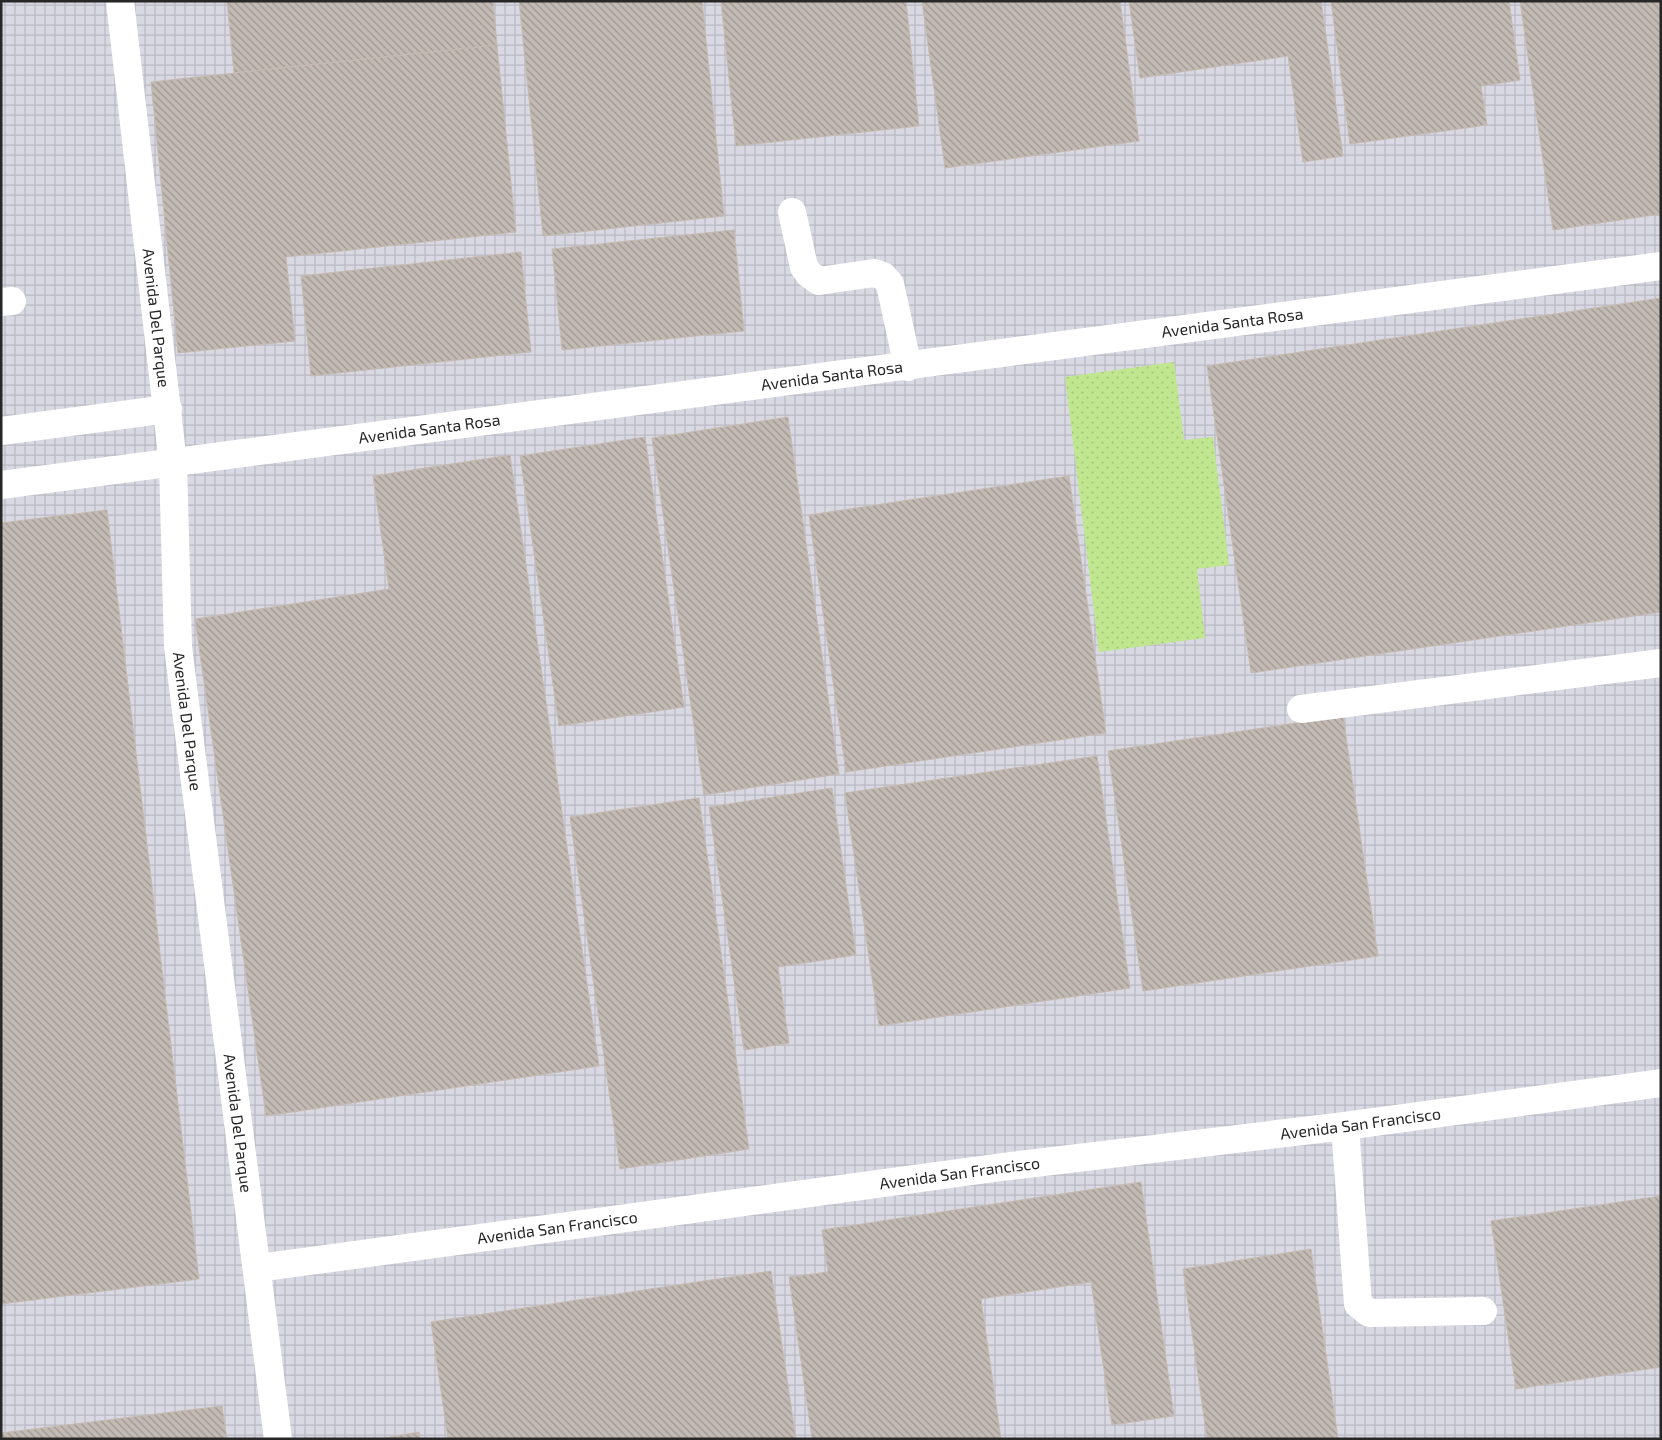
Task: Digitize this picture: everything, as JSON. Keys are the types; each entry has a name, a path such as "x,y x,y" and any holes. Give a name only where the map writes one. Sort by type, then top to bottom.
{"street":[{"name":"Avenida Del Parque","path":"120,1 173,463 178,647 213,933 258,1268 278,1439"},
{"path":"792,212 804,267 809,274 819,281 874,273 890,284 908,367"},
{"name":"Avenida Santa Rosa","path":"1,485 908,367 1661,266"},
{"path":"1,431 168,409"},
{"path":"1301,709 1661,663"},
{"name":"Avenida San Francisco","path":"258,1268 1002,1167 1344,1126 1661,1083"},
{"path":"1344,1126 1358,1304 1369,1313 1484,1311"}],"shaded area":[{"path":"1,1 1661,1 1661,1439 1,1439"}],"green space":[{"path":"1174,362 1184,440 1213,437 1229,565 1197,569 1205,638 1099,652 1065,377"}],"building":[{"path":"227,1 493,1 497,45 234,73"},
{"path":"519,1 702,1 724,216 543,236"},
{"path":"721,1 906,1 919,126 736,146"},
{"path":"922,1 1120,1 1139,141 945,168"},
{"path":"1129,1 1321,1 1343,156 1303,162 1288,56 1140,78"},
{"path":"1331,1 1509,1 1520,80 1481,86 1487,125 1350,144"},
{"path":"1520,1 1661,1 1661,214 1553,230"},
{"path":"497,45 516,232 286,257 295,341 178,353 151,82"},
{"path":"734,230 744,331 562,350 552,249"},
{"path":"521,252 531,352 311,376 301,276"},
{"path":"1661,298 1661,612 1251,673 1207,366"},
{"path":"788,417 839,774 704,795 652,438"},
{"path":"645,437 684,707 559,726 520,456"},
{"path":"510,455 599,1066 266,1116 195,619 389,589 373,476"},
{"path":"1069,476 1106,733 846,772 809,515"},
{"path":"107,510 199,1279 1,1304 1,523"},
{"path":"1343,716 1378,956 1143,991 1108,751"},
{"path":"1097,756 1130,988 879,1026 845,793"},
{"path":"832,788 856,955 778,967 789,1043 744,1050 709,807"},
{"path":"699,798 749,1149 620,1169 570,817"},
{"path":"1141,1182 1174,1416 1112,1425 1091,1282 981,1299 1001,1439 812,1439 789,1277 828,1272 822,1230"},
{"path":"1661,1196 1661,1367 1516,1389 1491,1221"},
{"path":"1311,1249 1338,1439 1207,1439 1183,1269"},
{"path":"771,1271 796,1439 448,1439 431,1322"},
{"path":"222,1406 227,1439 1,1439 1,1433"},
{"path":"419,1432 420,1439 379,1439"}]}
